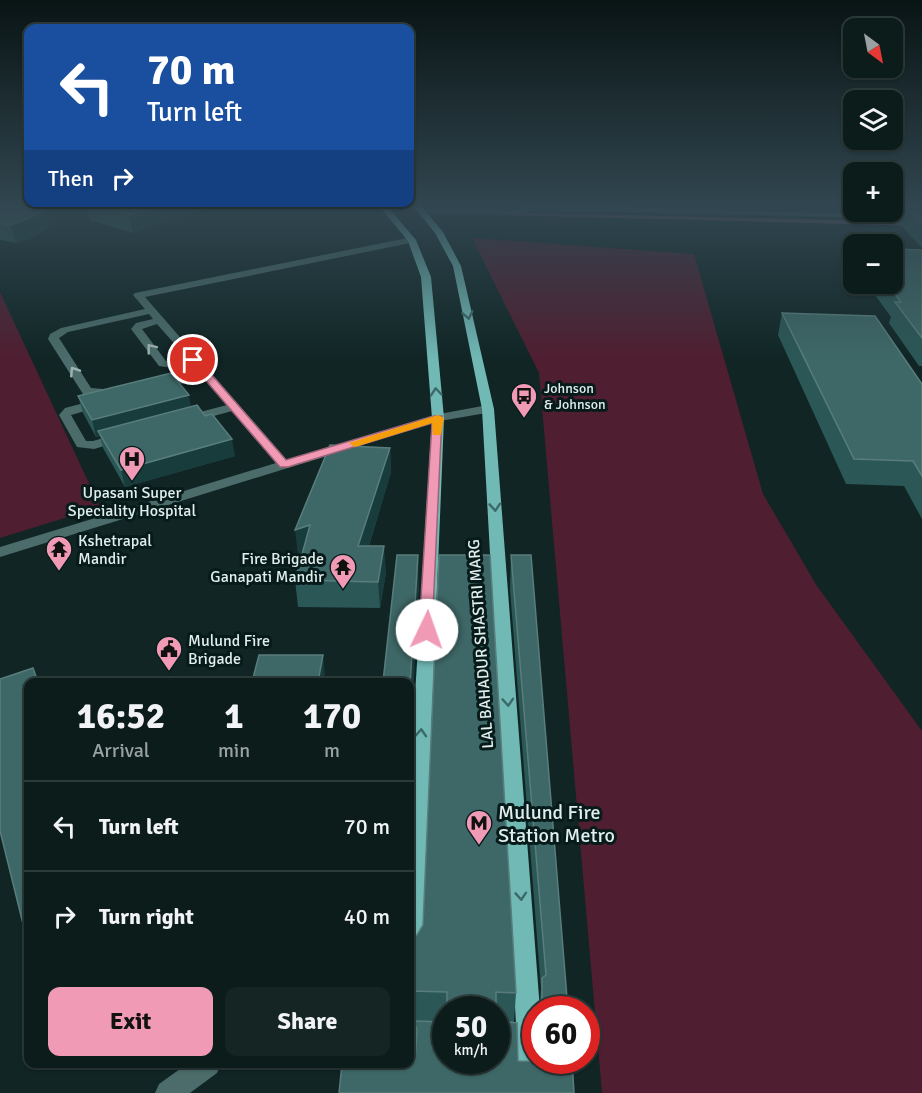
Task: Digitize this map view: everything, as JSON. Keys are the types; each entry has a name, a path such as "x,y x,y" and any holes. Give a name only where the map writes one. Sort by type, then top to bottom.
{"main road":[{"path":"414,883 438,418 426,277 419,258"},
{"name":"LAL BAHADUR SHASTRI MARG","path":"453,258 457,266 489,409 519,1042 530,1093"}],"street":[{"path":"284,464 229,408 151,317 138,295 322,258"},
{"path":"151,317 136,329 163,364 196,369"},
{"path":"137,433 85,445 65,415 72,410 127,392 104,394 87,392 53,339 58,332 65,330 151,317"},
{"path":"149,386 196,369"},
{"path":"170,424 229,408"},
{"path":"0,552 438,418 489,409"},
{"path":"414,1040 432,1041"},
{"path":"168,1093 202,1068"}],"shaded area":[{"path":"482,258 695,258 763,494 817,586 922,731 922,1093 602,1093 600,996 594,996 539,373"},
{"path":"0,292 100,507 0,538"}],"building":[{"path":"903,258 922,258 922,338 895,302 901,302 895,294 903,294"},
{"path":"782,313 875,316 922,384 922,476 913,461 854,459"},
{"path":"171,373 189,395 92,420 78,396"},
{"path":"197,405 205,416 212,414 232,439 121,470 98,431"},
{"path":"330,445 390,448 358,546 384,546 378,582 295,580 310,525 295,530"},
{"path":"397,555 418,555 410,678 383,678"},
{"path":"439,555 490,555 516,993 496,992 496,996 447,996 447,992 414,991 414,936 423,925"},
{"path":"511,555 531,555 567,996 542,996 542,978 546,975"},
{"path":"259,655 323,655 319,678 253,678"},
{"path":"33,668 37,678 24,678 24,928 0,831 0,679"},
{"path":"414,1021 432,1022 432,1074 510,1074 510,1022 517,1023 518,1061 522,1061 522,1074 573,1074 574,1093 339,1093 342,1068 414,1068 417,1030"}],"slow traffic":[{"path":"355,443 438,418 437,433"}],"place":[{"name":"Johnson & Johnson","path":"524,419"},
{"name":"Upasani Super Speciality Hospital","path":"132,482"},
{"name":"Kshetrapal Mandir","path":"59,572"},
{"name":"Fire Brigade Ganapati Mandir","path":"343,590"},
{"name":"Mulund Fire Brigade","path":"169,672"},
{"name":"Mulund Fire Station Metro","path":"479,846"}],"route":[{"path":"193,360 284,464 438,418 427,630"}]}
